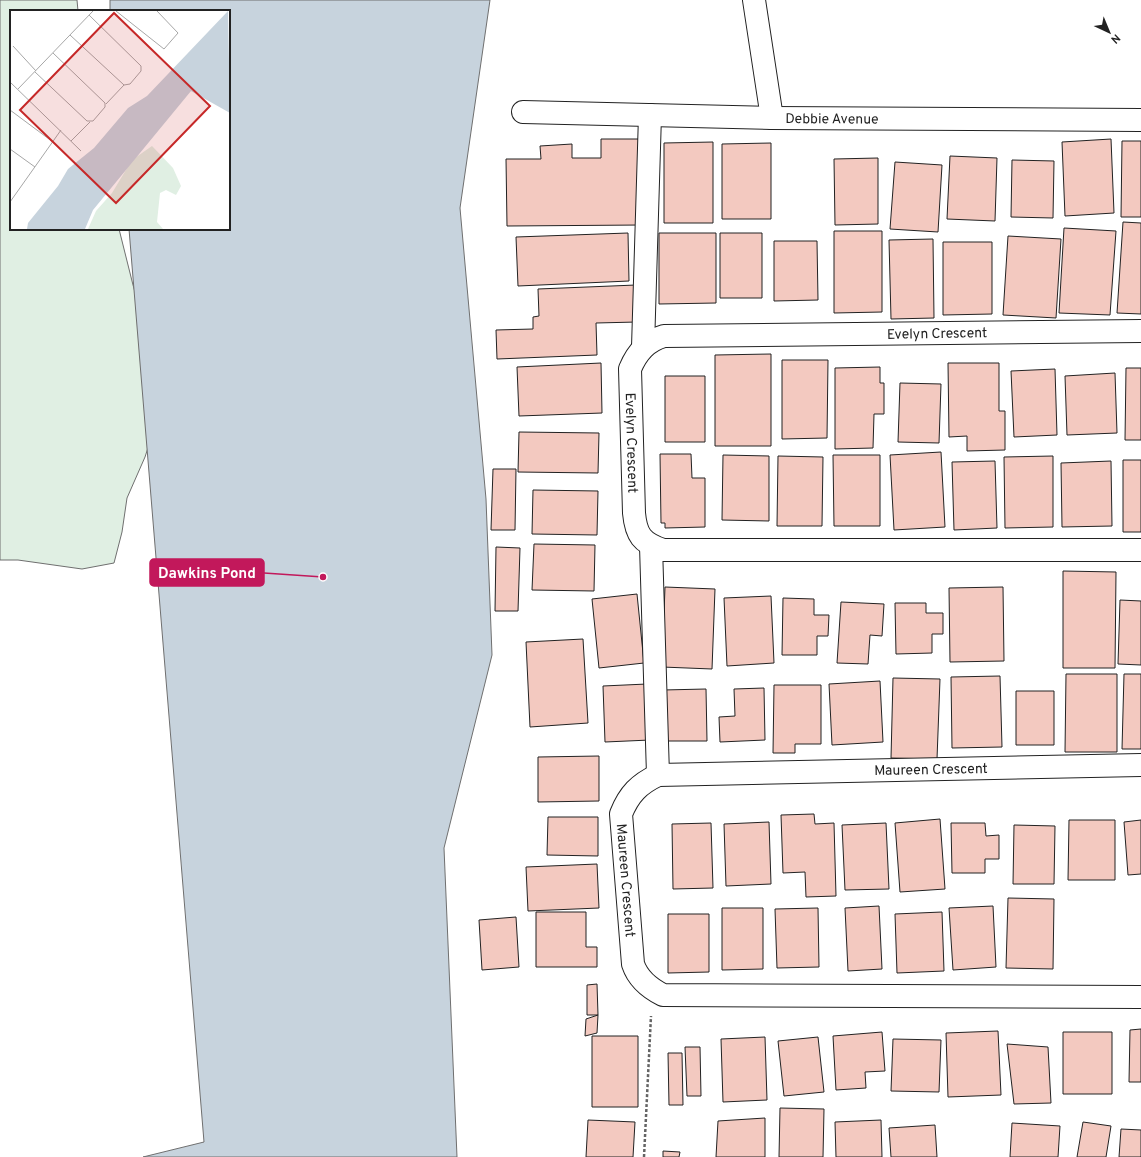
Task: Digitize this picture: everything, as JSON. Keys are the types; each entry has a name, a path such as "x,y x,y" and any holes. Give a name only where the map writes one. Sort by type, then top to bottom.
{"street":[{"path":"754,0 772,118"},
{"name":"Debbie Avenue","path":"523,112 772,118 1141,120"},
{"path":"643,347 650,115"},
{"name":"Evelyn Crescent","path":"651,546 642,538 635,526 630,369 635,358 643,347 654,339 664,336 1141,331"},
{"path":"658,775 651,546 663,550 1141,550"},
{"name":"Maureen Crescent","path":"653,990 636,973 633,964 622,814 626,801 646,780 658,775 1141,765"},
{"path":"653,990 663,995 1141,997"}],"path":[{"path":"644,1157 653,990"}],"green space":[{"path":"0,0 77,0 78,10 10,10 10,230 119,230 133,285 154,357 155,426 145,457 127,498 122,532 114,563 82,569 18,560 0,560"}],"shaded area":[{"path":"110,0 490,0 460,208 486,499 492,655 444,848 457,1157 143,1157 204,1142 129,230 230,230 230,10 110,10"}],"building":[{"path":"601,139 642,139 642,225 507,226 506,159 541,159 540,146 572,144 572,158 601,158"},
{"path":"1111,139 1114,213 1065,216 1062,142"},
{"path":"1122,141 1141,141 1141,217 1121,217"},
{"path":"713,142 713,223 664,223 664,143"},
{"path":"771,143 771,219 722,219 722,144"},
{"path":"950,156 997,158 995,221 947,219"},
{"path":"878,158 878,224 835,225 834,159"},
{"path":"1012,160 1054,161 1053,218 1011,217"},
{"path":"895,162 942,165 938,232 890,229"},
{"path":"1123,222 1141,223 1141,314 1117,313"},
{"path":"1064,228 1116,231 1110,315 1059,313"},
{"path":"834,231 882,231 882,312 834,313"},
{"path":"628,233 629,281 518,286 516,237"},
{"path":"659,233 716,233 716,303 659,304"},
{"path":"720,233 762,233 762,298 720,298"},
{"path":"1008,236 1061,239 1056,318 1003,315"},
{"path":"933,239 934,318 891,319 889,240"},
{"path":"774,241 817,241 818,300 774,301"},
{"path":"943,242 992,242 992,314 943,315"},
{"path":"636,285 637,322 596,323 597,355 497,359 496,330 533,329 533,317 539,316 538,289"},
{"path":"771,354 771,446 715,446 715,355"},
{"path":"782,360 828,360 827,438 782,439"},
{"path":"601,363 602,413 519,416 517,367"},
{"path":"948,363 999,363 999,411 1005,411 1005,450 967,451 967,436 949,437"},
{"path":"880,367 880,383 884,383 884,414 874,414 873,448 835,449 835,368"},
{"path":"1126,368 1141,368 1141,440 1125,440"},
{"path":"1055,369 1057,435 1014,437 1011,371"},
{"path":"1115,373 1117,433 1067,435 1065,376"},
{"path":"665,376 705,376 705,442 665,442"},
{"path":"900,383 941,384 939,443 898,442"},
{"path":"519,432 599,433 598,473 518,472"},
{"path":"941,452 945,527 894,530 890,455"},
{"path":"660,454 691,454 692,478 705,478 705,527 665,528 665,523 661,523"},
{"path":"723,455 769,456 769,521 722,520"},
{"path":"833,455 880,455 880,526 834,526"},
{"path":"778,456 823,457 822,526 777,526"},
{"path":"1053,456 1053,527 1005,528 1004,457"},
{"path":"1123,460 1141,460 1141,532 1123,532"},
{"path":"995,461 997,528 954,530 952,462"},
{"path":"1111,461 1112,526 1062,527 1061,463"},
{"path":"493,469 516,469 515,530 491,530"},
{"path":"533,490 598,491 597,535 532,534"},
{"path":"534,544 595,545 594,591 532,590"},
{"path":"496,547 520,548 518,611 495,611"},
{"path":"1063,571 1116,572 1115,668 1063,668"},
{"path":"665,587 715,589 712,669 662,667"},
{"path":"1003,587 1004,661 950,662 949,588"},
{"path":"637,594 644,663 599,668 592,599"},
{"path":"771,596 774,663 727,666 724,598"},
{"path":"783,598 814,599 814,615 829,615 828,636 817,636 817,655 782,655"},
{"path":"1120,600 1141,601 1141,665 1118,664"},
{"path":"841,602 884,604 882,636 870,635 868,664 837,663"},
{"path":"895,603 926,603 926,613 943,613 943,634 932,634 932,653 896,654"},
{"path":"583,639 588,723 530,727 526,642"},
{"path":"1066,674 1117,674 1117,752 1065,752"},
{"path":"1124,674 1141,674 1141,749 1122,749"},
{"path":"1000,676 1002,747 952,748 951,677"},
{"path":"893,678 940,679 937,759 891,758"},
{"path":"880,681 883,742 832,745 829,684"},
{"path":"647,684 650,740 605,742 603,686"},
{"path":"774,685 821,685 821,744 795,744 795,753 773,753"},
{"path":"764,688 765,740 720,742 719,717 735,716 734,689"},
{"path":"706,689 707,741 663,741 663,690"},
{"path":"1016,691 1054,691 1054,745 1016,745"},
{"path":"599,756 599,801 538,802 538,757"},
{"path":"814,814 815,824 834,823 836,896 806,897 805,872 783,873 781,815"},
{"path":"548,817 598,817 598,856 547,855"},
{"path":"940,819 945,889 900,892 895,823"},
{"path":"1069,820 1115,820 1115,880 1068,880"},
{"path":"1141,820 1141,874 1128,875 1124,822"},
{"path":"769,822 771,884 726,886 724,824"},
{"path":"711,823 713,888 673,889 672,824"},
{"path":"886,823 889,889 845,890 842,825"},
{"path":"951,823 985,823 986,836 999,835 999,859 985,859 985,873 952,873"},
{"path":"1014,825 1055,826 1054,884 1013,884"},
{"path":"597,864 599,908 528,911 526,867"},
{"path":"1008,898 1054,899 1053,969 1006,968"},
{"path":"879,906 882,969 848,971 845,908"},
{"path":"993,906 996,967 953,970 949,908"},
{"path":"722,908 763,908 763,969 722,970"},
{"path":"818,908 819,967 777,968 775,909"},
{"path":"536,912 586,912 586,947 597,947 597,967 536,967"},
{"path":"942,912 944,971 897,973 895,914"},
{"path":"668,914 709,914 709,972 668,973"},
{"path":"516,917 519,967 482,970 479,920"},
{"path":"597,984 598,1015 587,1015 587,985"},
{"path":"598,1015 597,1033 585,1036 586,1019"},
{"path":"1141,1029 1141,1082 1129,1082 1130,1030"},
{"path":"998,1031 1001,1095 948,1097 946,1033"},
{"path":"882,1032 885,1071 865,1072 866,1088 836,1090 833,1036"},
{"path":"1063,1032 1112,1032 1112,1094 1063,1094"},
{"path":"592,1036 638,1036 638,1107 592,1107"},
{"path":"765,1037 767,1100 723,1102 721,1039"},
{"path":"818,1037 824,1092 784,1096 778,1041"},
{"path":"893,1039 941,1040 939,1092 891,1091"},
{"path":"1007,1044 1048,1047 1051,1103 1014,1104"},
{"path":"685,1047 700,1047 701,1096 687,1096"},
{"path":"668,1053 682,1053 683,1105 669,1105"},
{"path":"780,1108 824,1109 823,1157 779,1157"},
{"path":"765,1118 765,1157 716,1157 718,1121"},
{"path":"588,1120 635,1122 633,1157 586,1157"},
{"path":"881,1120 882,1157 836,1157 835,1122"},
{"path":"1083,1122 1111,1126 1106,1157 1077,1157"},
{"path":"1012,1123 1060,1126 1058,1157 1010,1157"},
{"path":"935,1125 937,1157 891,1157 889,1128"},
{"path":"1121,1129 1141,1130 1141,1157 1119,1157"},
{"path":"663,1151 680,1152 679,1157 663,1157"}],"place":[{"name":"Dawkins Pond","path":"323,577"}]}
